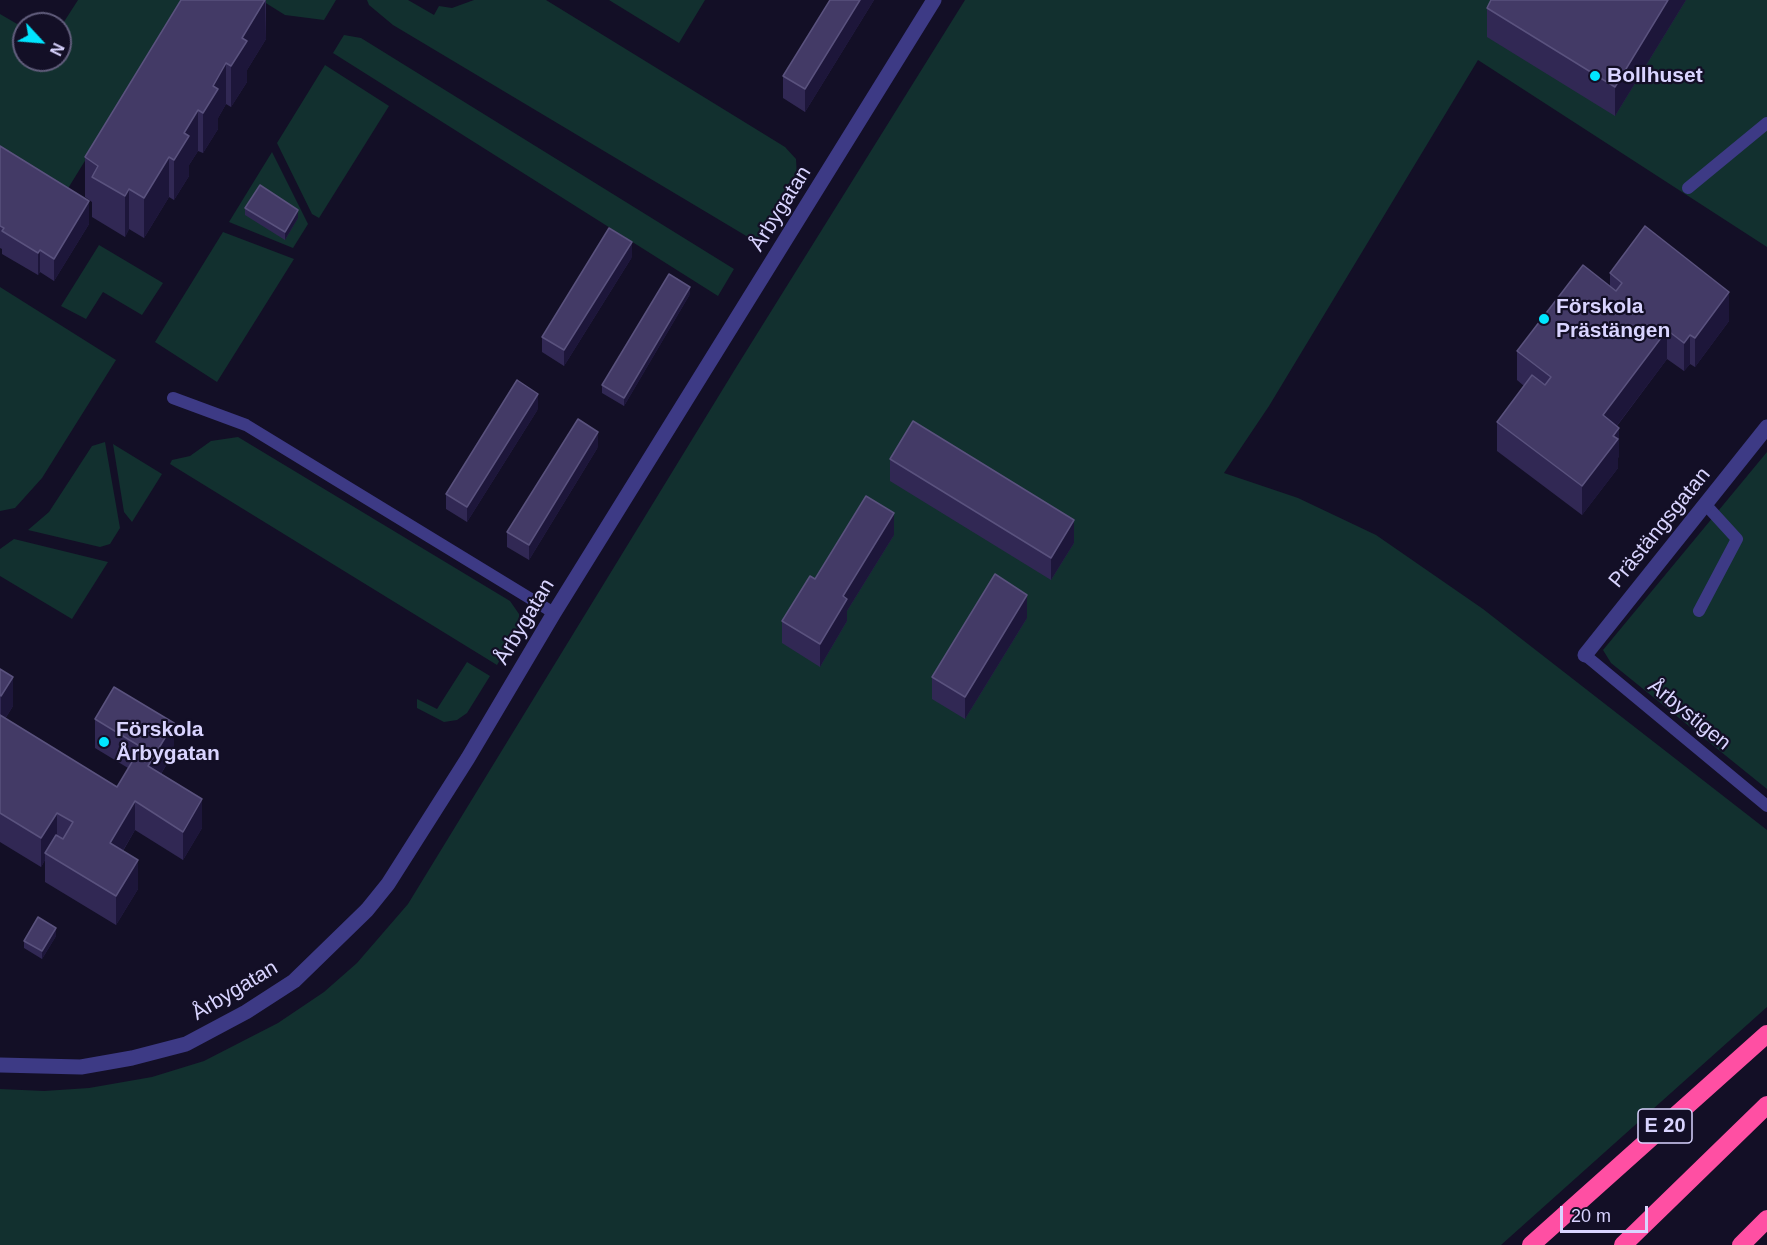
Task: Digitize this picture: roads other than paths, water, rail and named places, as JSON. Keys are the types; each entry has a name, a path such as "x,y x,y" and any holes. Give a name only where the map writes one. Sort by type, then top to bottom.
{"highway":[{"name":"E 20","path":"1530,1245 1767,1035"},
{"name":"E 20","path":"1623,1245 1767,1105"},
{"path":"1741,1245 1767,1219"}],"street":[{"name":"Årbygatan","path":"0,1065 81,1067 132,1058 186,1044 246,1012 294,981 336,943 388,884 468,758 554,614 934,0"},
{"name":"Prästängsgatan","path":"1586,655 1767,427"}],"lane":[{"path":"1688,189 1767,123"},
{"path":"173,398 246,425 554,614"},
{"path":"1699,611 1737,539 1705,504"},
{"name":"Årbystigen","path":"1586,655 1767,806"}],"place":[{"name":"Bollhuset","path":"1595,76"},
{"name":"Förskola Prästängen","path":"1544,319"},
{"name":"Förskola Årbygatan","path":"104,742"}]}
